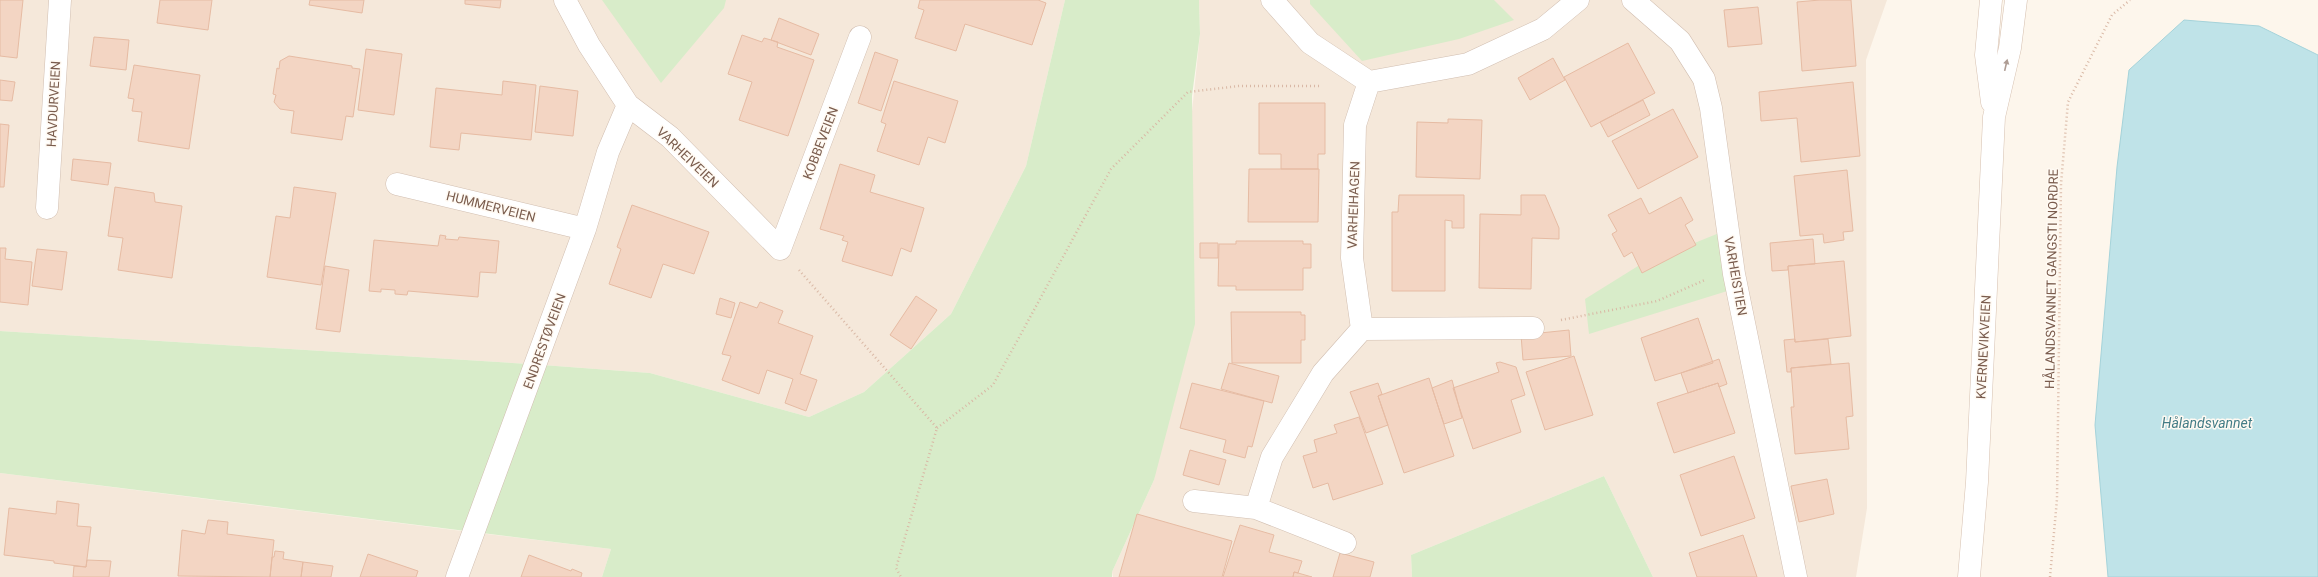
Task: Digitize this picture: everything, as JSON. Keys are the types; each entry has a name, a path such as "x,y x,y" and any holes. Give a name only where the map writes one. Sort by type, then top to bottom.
{"street":[{"name":"HAVDURVEIEN","path":"47,208 60,0"},
{"name":"VARHEIVEIEN","path":"565,0 589,45 628,104 670,136 780,249"},
{"path":"1272,0 1310,43 1368,82 1468,64 1543,29 1578,0"},
{"name":"VARHEISTIEN","path":"1633,0 1680,41 1704,79 1711,108 1734,274 1796,577"},
{"name":"KVERNEVIKVEIEN","path":"1969,577 1977,482 1994,117 1986,55 1991,0"},
{"name":"KVERNEVIKVEIEN","path":"1994,117 2010,48 2016,0"},
{"name":"KOBBEVEIEN","path":"780,249 860,37"},
{"name":"VARHEIHAGEN","path":"1362,329 1352,250 1356,124 1368,82"},
{"name":"ENDRESTØVEIEN","path":"458,577 585,229 608,152 628,104"},
{"name":"HUMMERVEIEN","path":"397,184 585,229"},
{"path":"1256,508 1272,457 1323,373 1362,329 1533,328"},
{"path":"1194,501 1256,508 1345,543"}],"path":[{"name":"HÅLANDSVANNET GANGSTI NORDRE","path":"2050,577 2057,499 2061,184 2068,102 2112,15 2130,0"},
{"path":"901,577 896,568 937,428 993,385 1111,169 1188,92 1239,86 1323,86"},
{"path":"780,249 937,428"},
{"path":"1533,328 1596,312 1658,301 1701,281 1734,274"}],"shaded area":[{"path":"0,0 1065,0 1026,166 951,314 864,392 809,417 650,373 0,331"},
{"path":"1199,0 1887,0 1866,60 1867,508 1856,577 1653,577 1604,476 1411,555 1412,577 1113,577 1112,572 1154,480 1200,34"},
{"path":"0,473 611,549 602,577 0,577"}],"green space":[{"path":"602,0 726,0 724,8 661,83"},
{"path":"1065,0 1199,0 1200,34 1192,96 1195,324 1154,480 1112,572 1112,577 602,577 611,549 0,473 0,331 650,373 809,417 864,392 951,314 1026,166"},
{"path":"1310,0 1494,0 1514,20 1459,39 1362,61 1310,4"},
{"path":"1729,229 1737,288 1589,334 1585,299 1638,266"},
{"path":"1604,476 1653,577 1412,577 1411,555"}],"water":[{"name":"Hålandsvannet","path":"2184,20 2259,26 2318,55 2318,577 2108,577 2095,425 2117,167 2129,70"}],"building":[{"path":"0,0 23,0 17,58 0,56"},
{"path":"160,0 212,0 208,30 157,23"},
{"path":"310,0 364,0 362,13 309,5"},
{"path":"465,0 501,0 500,8 465,4"},
{"path":"920,0 1038,0 1046,3 1032,45 965,24 956,51 915,38 924,10 918,8"},
{"path":"1851,0 1856,66 1802,71 1797,2"},
{"path":"1758,7 1762,44 1728,47 1724,10"},
{"path":"779,18 819,34 811,55 771,40"},
{"path":"742,35 762,42 764,38 778,42 777,47 814,60 788,136 739,120 752,82 728,74"},
{"path":"94,37 129,40 126,70 90,66"},
{"path":"1628,43 1655,93 1591,127 1564,77"},
{"path":"366,49 402,54 394,115 358,110"},
{"path":"875,52 898,60 881,111 858,103"},
{"path":"289,56 352,66 352,68 360,69 353,117 346,116 342,140 291,133 294,111 280,109 274,102 276,95 273,94 277,68 279,69 280,61"},
{"path":"1553,58 1565,80 1530,100 1518,78"},
{"path":"134,65 200,75 189,149 138,141 142,112 132,111 134,99 128,98"},
{"path":"0,80 15,82 12,101 0,100"},
{"path":"503,81 536,85 531,140 461,133 459,150 430,147 436,88 502,95"},
{"path":"894,81 958,101 945,143 928,137 919,165 877,151 886,124 881,122"},
{"path":"1853,82 1860,156 1801,162 1797,118 1761,121 1759,92"},
{"path":"540,86 578,91 573,136 535,132"},
{"path":"1643,100 1650,115 1608,137 1600,122"},
{"path":"1259,103 1325,103 1325,154 1318,154 1318,169 1281,169 1281,154 1259,154"},
{"path":"1673,109 1698,157 1638,189 1612,141"},
{"path":"1448,119 1482,120 1480,179 1416,177 1417,122 1448,123"},
{"path":"0,124 9,125 4,187 0,187"},
{"path":"73,159 111,163 108,185 71,180"},
{"path":"840,164 875,175 870,192 924,208 911,252 901,248 892,276 842,261 848,242 842,240 844,236 820,229"},
{"path":"1249,169 1319,169 1318,222 1248,222"},
{"path":"1847,170 1853,231 1843,232 1844,240 1824,243 1823,234 1800,236 1794,176"},
{"path":"115,187 154,193 155,202 182,206 172,278 118,270 123,238 108,236"},
{"path":"294,187 336,193 321,285 267,277 276,216 290,218"},
{"path":"1399,195 1464,195 1464,228 1452,228 1452,221 1445,220 1445,291 1392,291 1392,212 1398,212"},
{"path":"1521,195 1545,195 1559,228 1559,239 1532,238 1531,289 1479,288 1480,214 1521,215"},
{"path":"1681,197 1693,220 1685,225 1696,245 1642,273 1632,252 1624,257 1612,234 1617,231 1608,215 1641,198 1649,214"},
{"path":"632,205 709,232 694,274 663,264 651,298 609,284 621,249 617,247"},
{"path":"440,235 446,236 445,239 458,240 459,237 499,241 496,273 480,272 478,297 408,291 407,295 395,294 395,290 381,289 381,292 369,291 374,240 438,246"},
{"path":"1813,239 1815,264 1788,266 1788,270 1772,271 1770,243"},
{"path":"1236,241 1303,241 1303,244 1311,244 1311,268 1303,268 1303,290 1236,290 1236,286 1218,286 1219,244 1236,244"},
{"path":"1200,243 1218,243 1218,258 1200,258"},
{"path":"0,248 6,248 5,259 32,262 28,305 0,302"},
{"path":"37,249 67,252 62,290 32,286"},
{"path":"1844,261 1851,336 1795,342 1788,266"},
{"path":"325,266 349,270 340,332 316,329"},
{"path":"916,296 937,310 911,349 890,335"},
{"path":"720,298 735,303 731,318 716,314"},
{"path":"740,302 757,308 760,302 783,311 778,323 813,336 800,374 817,380 806,411 785,403 793,379 767,370 759,394 722,380 731,356 722,354"},
{"path":"1231,312 1301,312 1301,315 1305,315 1305,340 1301,340 1301,363 1232,363"},
{"path":"1698,318 1713,363 1655,381 1641,338"},
{"path":"1569,330 1571,356 1523,360 1521,335"},
{"path":"1795,339 1795,342 1828,339 1831,364 1791,368 1791,372 1787,372 1784,340"},
{"path":"1574,356 1593,415 1545,430 1526,372"},
{"path":"1719,359 1727,384 1719,387 1718,383 1688,393 1681,373"},
{"path":"1500,362 1516,367 1525,395 1511,400 1521,432 1473,449 1453,388 1499,372 1496,363"},
{"path":"1229,363 1279,376 1272,403 1221,389"},
{"path":"1849,363 1853,416 1846,417 1849,449 1795,454 1791,407 1794,407 1791,368"},
{"path":"1429,378 1454,456 1404,473 1378,396"},
{"path":"1452,380 1462,418 1444,424 1432,388"},
{"path":"1192,383 1264,401 1252,447 1248,446 1245,458 1223,452 1226,440 1180,428"},
{"path":"1378,383 1382,394 1378,396 1388,425 1366,433 1350,392"},
{"path":"1718,383 1735,433 1674,453 1657,403"},
{"path":"1359,417 1383,484 1333,500 1328,483 1313,488 1303,456 1317,452 1314,440 1337,433 1334,425"},
{"path":"1190,450 1226,460 1219,485 1183,475"},
{"path":"1734,456 1755,518 1701,536 1680,475"},
{"path":"1827,479 1834,514 1799,522 1791,486"},
{"path":"57,501 79,504 77,526 91,527 86,567 54,563 54,561 4,555 9,508 56,514"},
{"path":"1137,514 1232,541 1222,577 1119,577"},
{"path":"208,520 228,522 227,534 274,540 270,577 178,576 182,530 205,534"},
{"path":"1240,525 1274,535 1269,552 1302,561 1298,573 1294,572 1293,577 1223,577"},
{"path":"1743,535 1757,577 1697,577 1689,553"},
{"path":"275,551 284,552 283,559 303,562 301,577 270,577 272,557 274,557"},
{"path":"1340,553 1374,562 1370,577 1333,577"},
{"path":"368,554 418,571 416,577 360,577"},
{"path":"529,555 571,571 572,569 582,573 581,577 521,577"},
{"path":"87,560 111,561 109,577 73,577 74,566 86,567"},
{"path":"303,562 333,566 331,577 301,577"},
{"path":"1294,572 1298,573 1312,577 1293,577"}]}
